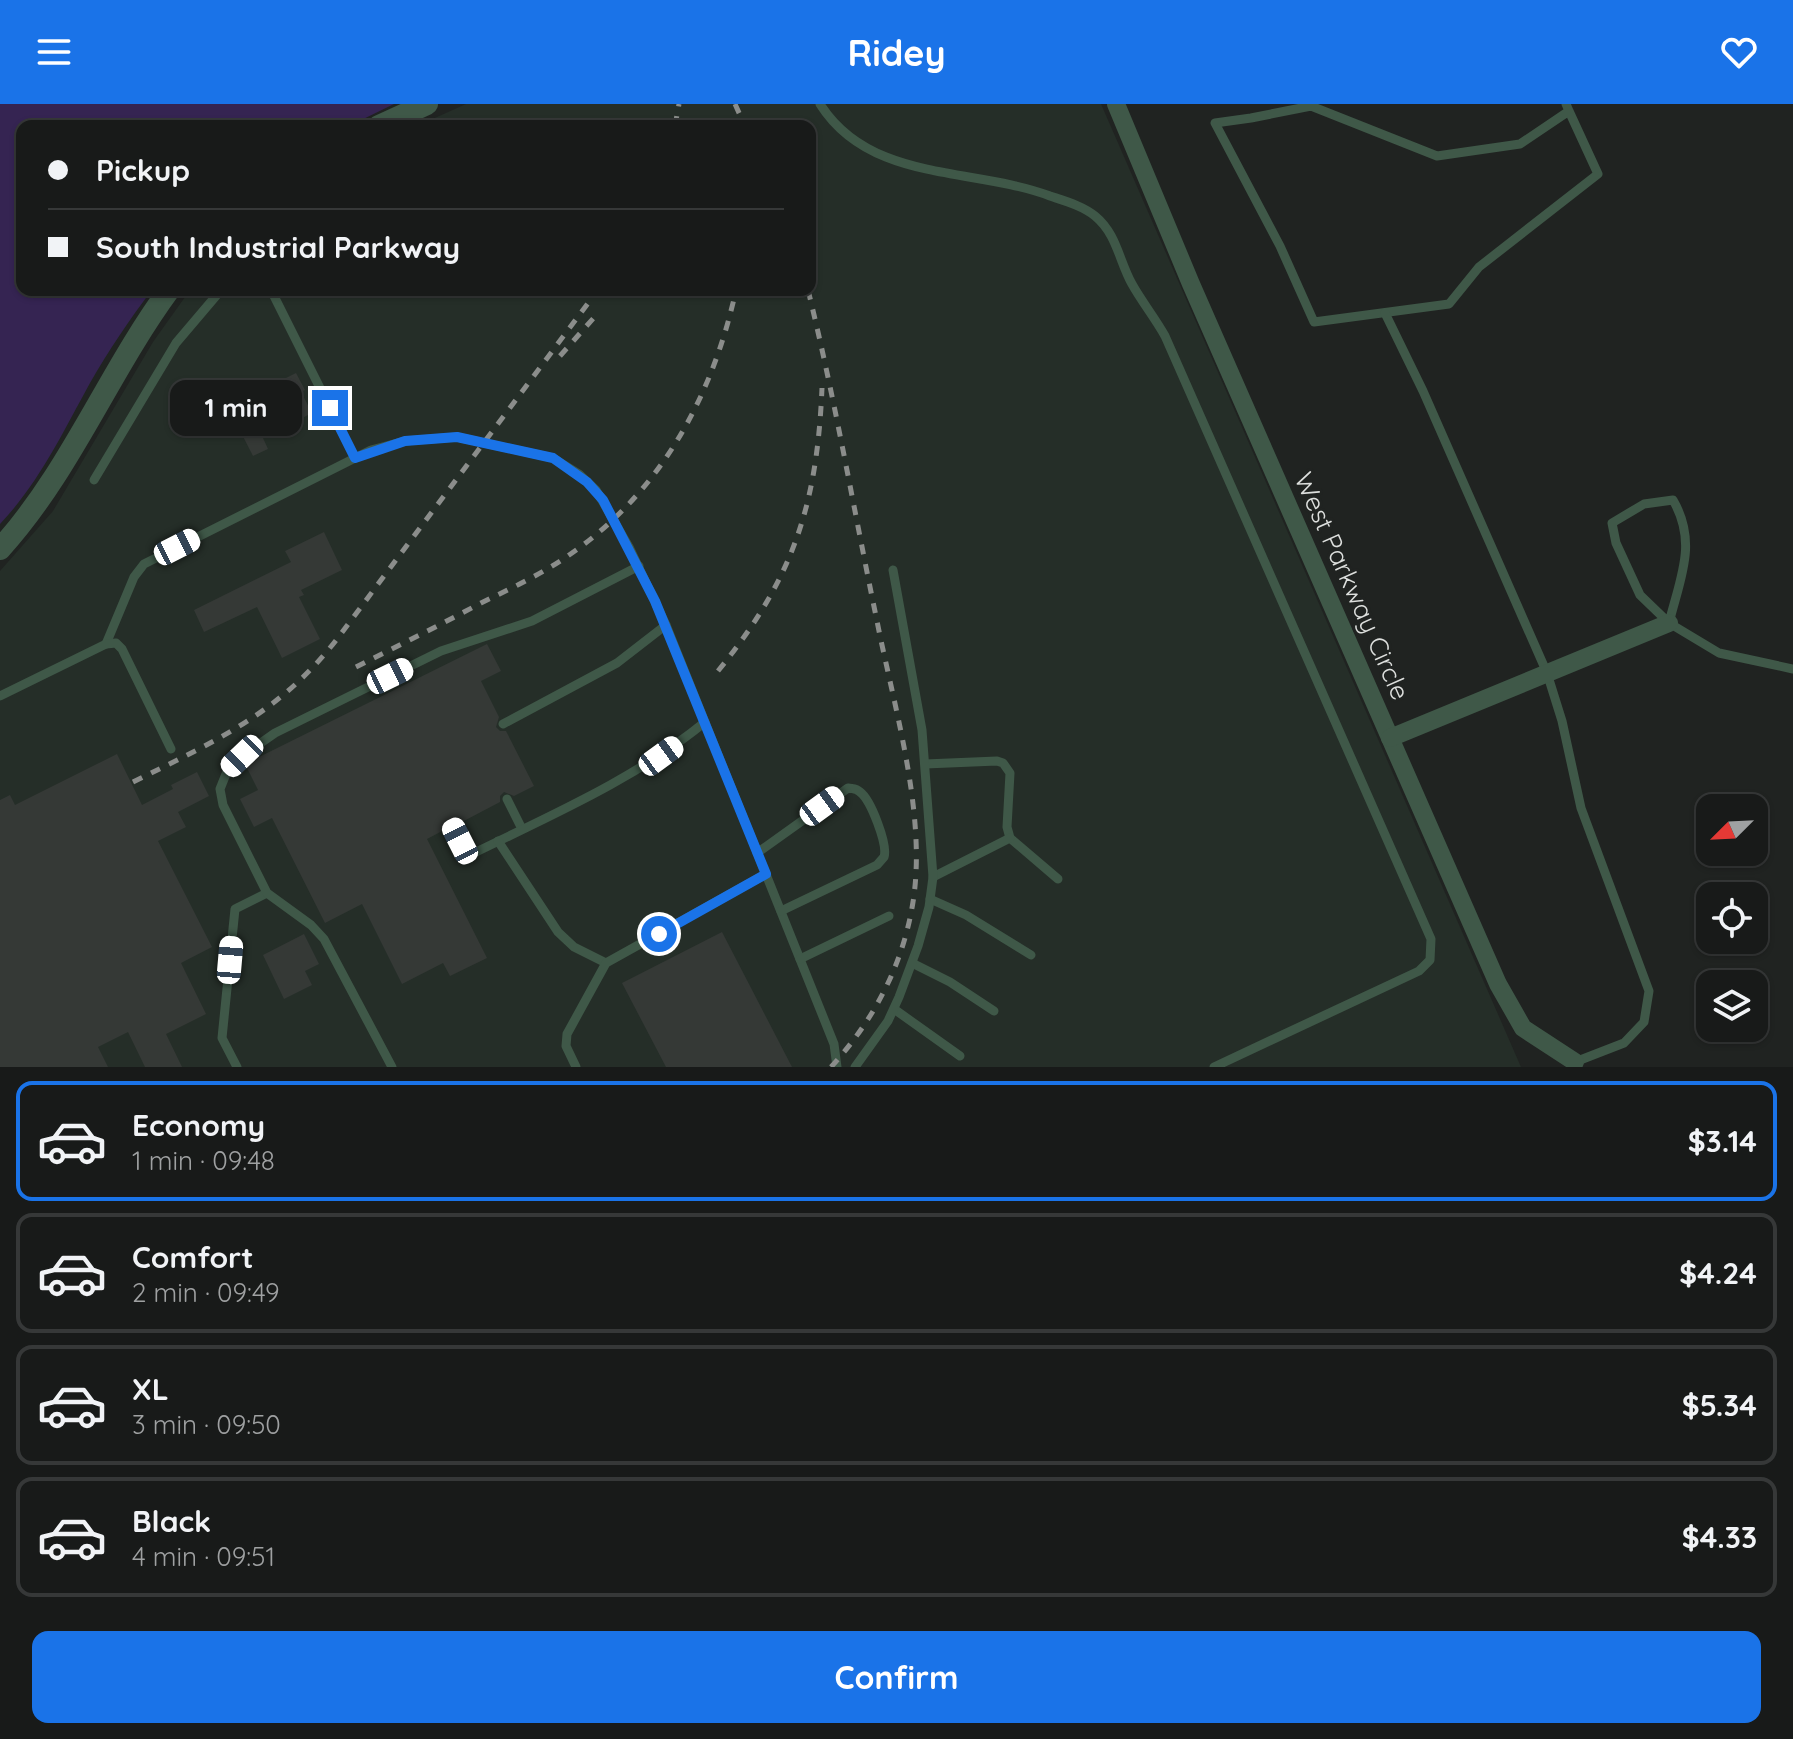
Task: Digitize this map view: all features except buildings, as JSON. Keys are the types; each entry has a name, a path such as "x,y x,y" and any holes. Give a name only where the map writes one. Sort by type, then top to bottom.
{"street":[{"path":"392,120 427,104"},
{"name":"West Parkway Circle","path":"1116,104 1191,284 1498,984 1523,1028 1575,1062"},
{"path":"0,549 51,483 140,332 165,296"},
{"path":"1390,738 1669,623"}],"lane":[{"path":"820,104 846,134 890,161 1004,181 1036,191 1088,211 1109,231 1130,282 1165,336 1431,939 1430,960 1419,971 1214,1067"},
{"path":"1311,106 1437,156 1520,144 1568,108 1598,174 1479,267 1449,304 1314,322 1280,246 1215,123 1311,106"},
{"path":"94,480 176,343 216,296"},
{"path":"274,296 355,458"},
{"path":"1385,313 1423,391 1547,673 1562,721 1581,808 1649,991 1644,1022 1624,1043 1575,1062"},
{"path":"106,644 134,577 144,564 355,458 388,445 440,437 457,437 553,458 579,474 596,490 639,566 666,625 834,1044 837,1067"},
{"path":"1669,623 1688,541 1683,517 1673,500 1644,504 1612,523 1616,543 1640,595 1669,623 1719,653 1793,669"},
{"path":"392,1067 324,939 311,925 267,893 221,797 224,775 242,756 289,726 427,658 467,641 532,621 639,566"},
{"path":"855,1067 894,1009 912,963 933,877 918,703 893,570"},
{"path":"503,724 617,663 666,625"},
{"path":"0,696 106,644 116,643 122,649 171,749"},
{"path":"453,826 468,856 639,770 705,722"},
{"path":"925,764 1003,763 1011,779 1007,827 1010,838 1058,879"},
{"path":"757,853 848,788 858,790 864,796 885,842 884,857 877,865 781,911"},
{"path":"507,799 522,829"},
{"path":"933,877 1010,838"},
{"path":"498,841 558,932 574,947 606,963"},
{"path":"576,1067 566,1046 567,1034 606,963 766,874"},
{"path":"237,1067 222,1038 235,909 267,893"},
{"path":"930,899 966,915 1031,955"},
{"path":"800,959 889,916"},
{"path":"912,963 950,982 994,1011"},
{"path":"894,1009 960,1056"}],"shaded area":[{"path":"0,104 394,104 361,120 16,120 16,296 148,296 104,359 38,474 0,524"},
{"path":"466,104 1101,104 1521,1067 0,1067 0,571 53,511 153,342 186,296 816,296 816,120 430,120"}],"railway":[{"path":"676,120 679,104"},
{"path":"735,104 742,120"},
{"path":"133,782 244,723 269,706 315,665 594,296"},
{"path":"356,667 550,567 604,528 657,470 679,437 713,367 734,296"},
{"path":"809,296 900,725 916,833 913,902 902,948 873,1011 831,1067"},
{"path":"560,356 598,313"},
{"path":"718,671 765,605 796,539 814,469 822,388"}],"route":[{"path":"330,408 355,458 371,450 405,441 457,437 553,458 579,474 603,500 644,576 666,625 766,874 659,934"}]}
